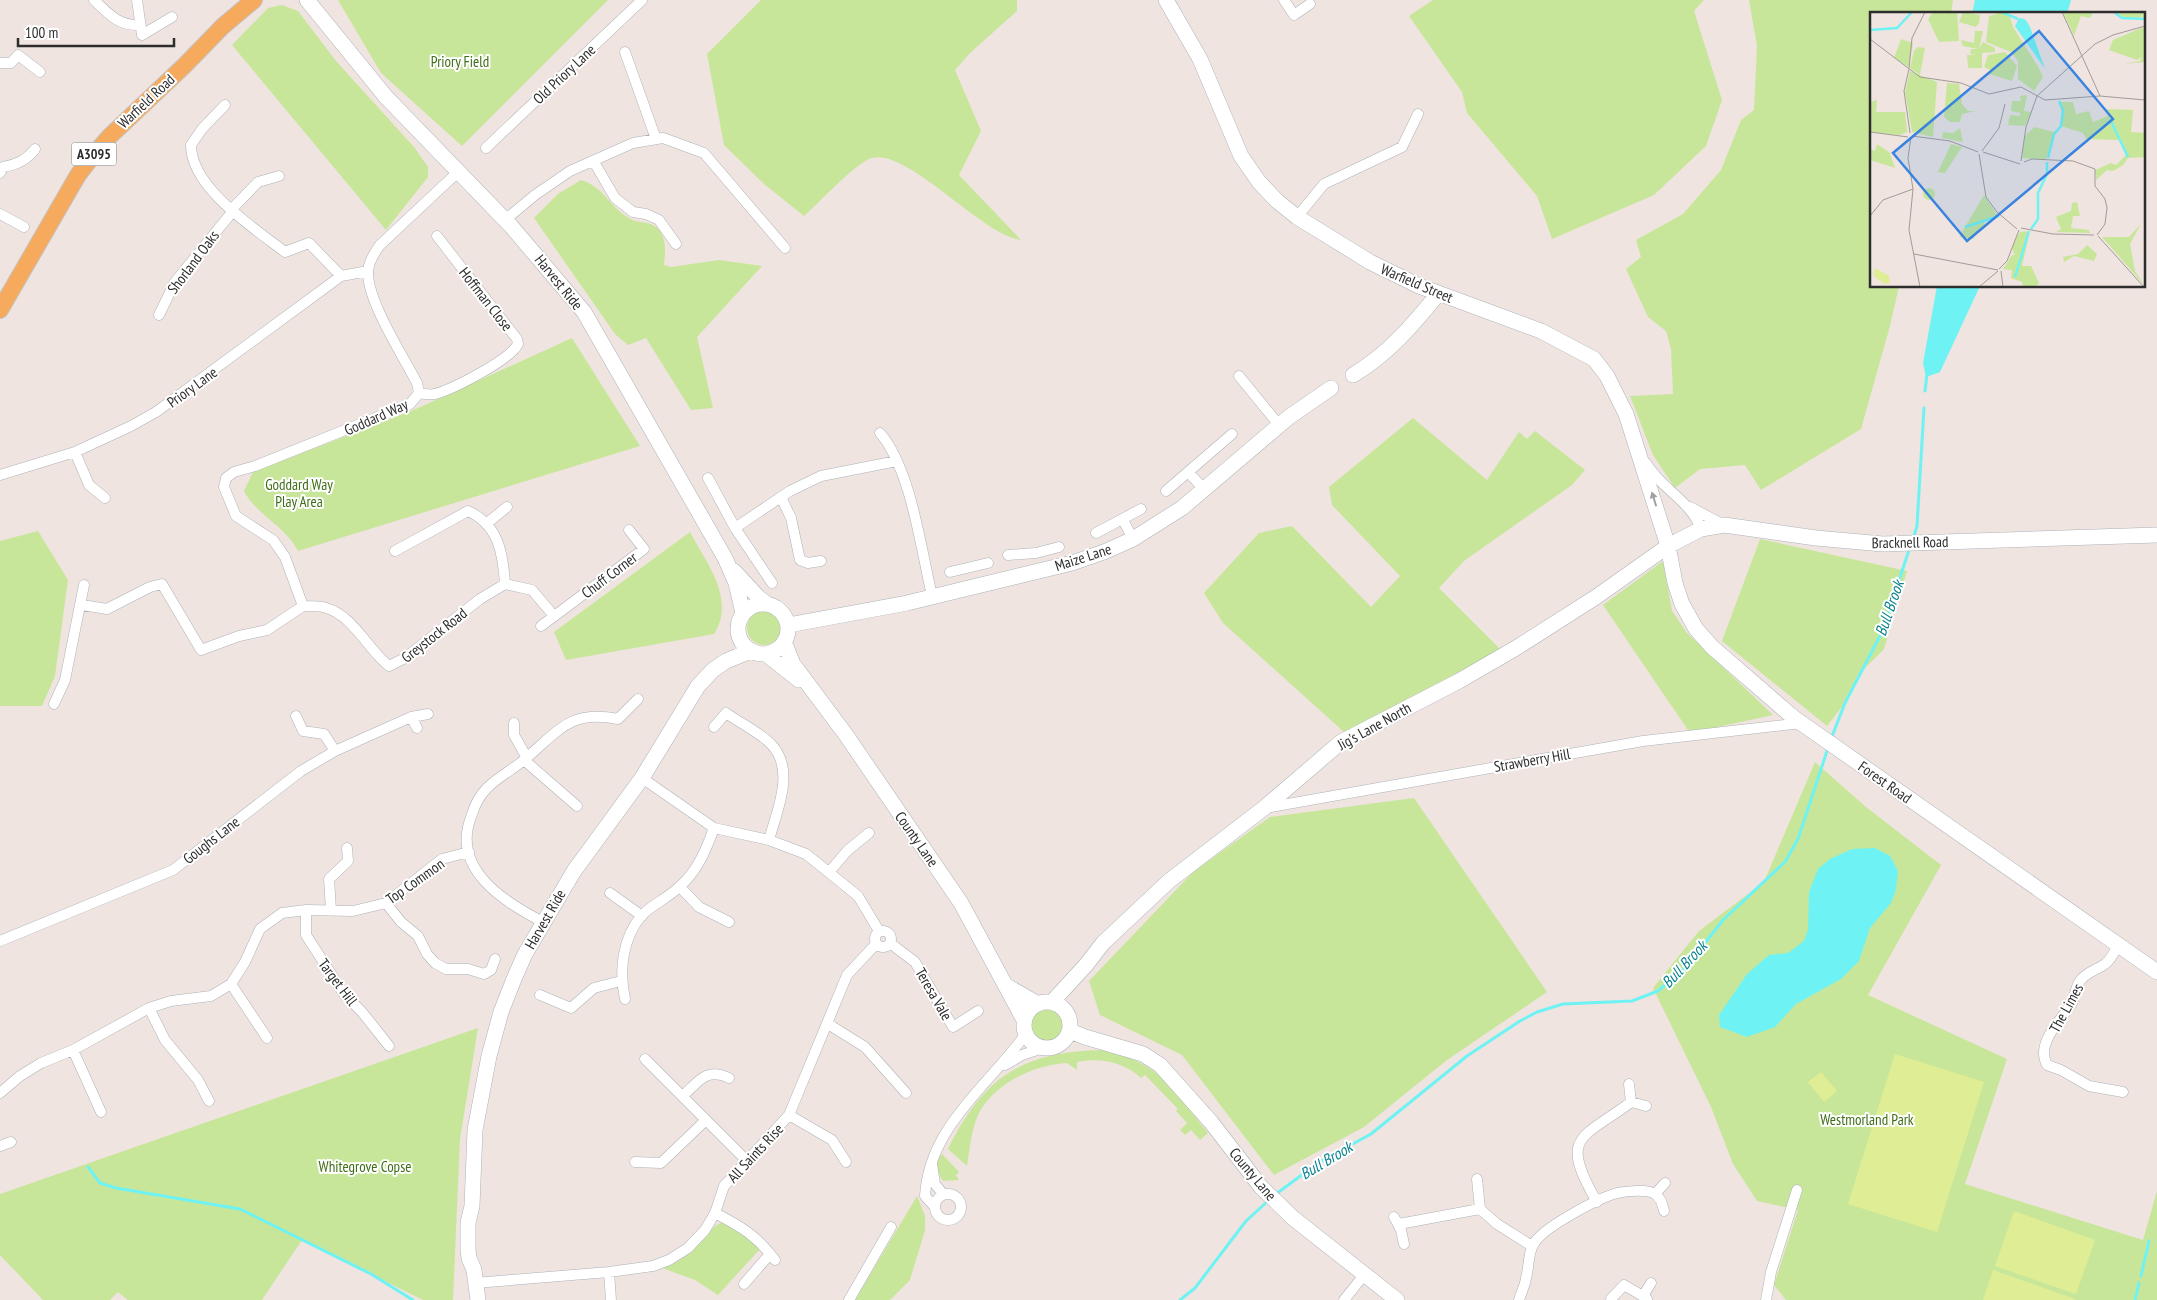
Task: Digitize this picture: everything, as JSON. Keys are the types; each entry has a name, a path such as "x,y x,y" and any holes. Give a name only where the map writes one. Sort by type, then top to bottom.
{"main road":[{"name":"Warfield Road","path":"223,26 239,0"},
{"name":"Warfield Road","path":"0,310 70,189 95,153 136,109 185,65 223,26 254,0"}],"street":[{"path":"94,0 113,19 124,24 140,24"},
{"path":"137,0 142,35 172,17"},
{"name":"Harvest Ride","path":"307,0 386,96 537,254 584,312 725,558 740,580 767,604"},
{"name":"Harvest Ride","path":"321,0 344,44"},
{"name":"Old Priory Lane","path":"486,148 642,0"},
{"name":"Warfield Street","path":"1166,0 1200,58 1240,156 1259,182 1277,201 1297,217 1370,262 1438,294 1506,316 1541,331 1594,359 1607,376 1626,414 1668,546"},
{"path":"1284,0 1294,15 1310,4"},
{"path":"625,52 656,139"},
{"path":"0,63 11,63 18,55 40,72"},
{"path":"226,105 195,137 191,145 195,168 232,211 285,252 309,243 341,276"},
{"path":"1297,217 1324,184 1402,147 1418,114"},
{"path":"505,220 535,195 570,171 594,162 632,143 663,138 704,153 785,248"},
{"path":"0,173 3,168 16,165 31,155 35,149"},
{"path":"594,162 615,198 633,212 646,214 659,220 676,244"},
{"path":"368,271 371,259 380,245 459,172"},
{"name":"Shorland Oaks","path":"159,315 175,282 232,211 258,182 279,176"},
{"path":"0,214 24,227"},
{"name":"Hoffman Close","path":"419,393 432,394 448,389 509,356 518,344 517,339 437,236"},
{"name":"Priory Lane","path":"0,475 75,452 132,426 164,407 341,276 368,271"},
{"name":"Goddard Way","path":"303,606 284,557 273,540 236,516 224,487 226,478 234,472 255,466 410,404 419,393 417,383 373,296 368,271"},
{"path":"1353,375 1372,364 1397,341 1438,294"},
{"path":"1239,376 1279,425"},
{"name":"Maize Lane","path":"788,625 932,596 1040,571 1072,563 1133,539 1182,508 1279,425 1331,388"},
{"path":"880,433 890,445 905,481 932,596"},
{"path":"1166,491 1232,434"},
{"path":"75,452 89,485 105,498"},
{"path":"1639,452 1659,482 1683,502 1696,517 1700,529"},
{"path":"735,528 781,497 821,476 896,461"},
{"path":"1188,472 1204,489"},
{"path":"708,478 735,528 772,583"},
{"path":"781,497 791,518 800,560 808,563 821,561"},
{"path":"1683,502 1724,524"},
{"path":"486,524 507,507"},
{"path":"1096,533 1142,509"},
{"path":"395,551 468,511 486,524 500,544 503,552 505,584 532,590 554,616 541,626"},
{"path":"1122,520 1133,539"},
{"name":"Bracknell Road","path":"1668,546 1700,529 1724,524 1816,538 1882,544 2157,535"},
{"name":"Chuff Corner","path":"554,616 644,549 629,530"},
{"name":"Forest Road","path":"1668,546 1675,583 1688,618 1726,661 1802,723 2157,972"},
{"name":"Jig's Lane North","path":"1069,1023 1076,989 1086,966 1102,943 1169,881 1264,808 1341,742 1459,681 1516,648 1596,597 1668,546"},
{"path":"1008,555 1036,553 1059,547"},
{"path":"1036,553 1040,571"},
{"name":"Harvest Ride","path":"725,558 736,583 743,613"},
{"path":"950,572 988,563"},
{"path":"972,568 976,586"},
{"path":"82,605 107,609 150,587 162,584 193,640 201,650 239,636 267,630 303,606"},
{"name":"Greystock Road","path":"303,606 325,607 338,613 360,634 379,659 388,666 406,658 480,599 505,584"},
{"path":"54,704 65,680 82,605 84,585"},
{"path":"757,604 767,604 781,612 788,625 784,642 776,650 758,652 742,644 738,635 738,624 743,613 757,604"},
{"name":"Harvest Ride","path":"478,1300 475,1276 478,1258 477,1217 472,1206 475,1130 489,1056 501,1012 514,979 543,922 574,870 642,778 692,695 738,635"},
{"name":"County Lane","path":"784,642 793,664 961,902 1005,985 1025,1028"},
{"name":"Harvest Ride","path":"713,670 726,661 758,652"},
{"name":"County Lane","path":"758,652 800,681 820,700"},
{"path":"543,922 514,906 491,888 477,871 469,852 467,827 475,804 487,788 525,759 568,722 592,716 618,719 638,699"},
{"path":"714,727 726,713 770,743 779,756 785,778 769,840"},
{"name":"Goughs Lane","path":"0,940 173,870 301,771 335,751 411,717 428,714"},
{"path":"296,716 302,731 324,734 335,751"},
{"path":"411,717 417,728"},
{"path":"514,723 514,735 525,759 577,806"},
{"name":"Strawberry Hill","path":"1264,808 1337,797 1520,761 1634,742 1802,723"},
{"path":"642,778 714,828 769,840 806,854 830,871 858,896 879,931"},
{"path":"626,999 622,981 622,959 632,931 642,916 680,887 702,859 714,828"},
{"path":"830,871 848,850 869,834"},
{"path":"331,910 329,879 348,861 347,848"},
{"name":"Top Common","path":"0,1093 20,1076 41,1063 73,1050 149,1008 171,1001 211,996 231,984 245,962 260,929 282,913 306,910 353,911 386,903 442,859 469,852"},
{"path":"680,887 699,907 729,922"},
{"path":"610,893 642,916"},
{"path":"386,903 402,922 418,936 427,954 446,969 468,969 484,974 491,970 495,960"},
{"name":"Target Hill","path":"306,910 306,935 344,994 362,1012 389,1046"},
{"path":"879,931 888,932 891,938 890,943 883,947 876,944 875,935 879,931"},
{"name":"Teresa Vale","path":"890,943 915,962 953,1027 978,1011"},
{"name":"All Saints Rise","path":"475,1276 609,1272 653,1266 669,1260 688,1248 705,1230 716,1213 724,1186 789,1115 847,975 876,944"},
{"name":"The Limes","path":"2118,945 2106,963 2087,974 2080,981 2071,1004 2054,1026 2046,1044 2044,1060 2047,1065 2061,1070 2089,1086 2123,1092"},
{"name":"Jig's Lane North","path":"1045,1003 1086,966"},
{"path":"540,995 570,1008 594,988 622,981"},
{"path":"231,984 266,1038"},
{"path":"1005,985 1045,1003 1062,1007 1069,1023 1061,1044 1054,1048 1035,1046 1025,1028"},
{"path":"934,1206 938,1197 943,1194 952,1194 958,1199 961,1208 958,1215 954,1218 944,1219 936,1213 934,1206 926,1196 928,1174 932,1163 950,1127 965,1103 996,1071 1025,1028 1028,1011 1045,1003"},
{"path":"149,1008 165,1040 198,1080 209,1102"},
{"name":"County Lane","path":"1069,1023 1116,1047"},
{"path":"828,1024 865,1047 906,1093"},
{"name":"County Lane","path":"1061,1044 1116,1047 1143,1054 1160,1065 1175,1079 1261,1187 1299,1223 1397,1300"},
{"path":"996,1071 1022,1055 1043,1048"},
{"path":"73,1050 101,1112"},
{"path":"645,1059 746,1160"},
{"path":"683,1096 705,1075 718,1073 729,1078"},
{"path":"1630,1084 1632,1102"},
{"path":"1597,1202 1581,1170 1576,1153 1578,1146 1590,1129 1632,1102 1646,1106"},
{"path":"789,1115 832,1140 846,1162"},
{"path":"635,1162 661,1163 706,1120"},
{"path":"0,1146 11,1142"},
{"path":"932,1163 936,1184 943,1194"},
{"path":"1477,1179 1480,1209 1498,1224 1532,1246"},
{"path":"1655,1194 1665,1183"},
{"path":"1766,1300 1771,1272 1797,1190"},
{"path":"1518,1300 1526,1279 1532,1246 1545,1232 1597,1202 1618,1193 1642,1192 1655,1194 1661,1201 1664,1211"},
{"path":"1404,1244 1396,1221 1440,1217 1480,1209"},
{"path":"716,1213 747,1230 773,1257 744,1284"},
{"path":"849,1300 891,1227"},
{"path":"609,1272 611,1300"},
{"path":"1344,1300 1364,1275"},
{"path":"1611,1299 1624,1286 1646,1298 1651,1283"}],"green space":[{"name":"Priory Field","path":"338,0 608,0 462,146 381,73"},
{"path":"761,0 1017,0 1017,11 970,53 955,70 981,131 959,175 1021,240 1004,234 984,223 920,175 900,163 882,157 867,160 860,165 804,216 764,184 724,145 707,54"},
{"path":"1433,0 1704,0 1694,11 1722,100 1706,146 1654,195 1552,239 1537,196 1467,113 1462,92 1409,16"},
{"path":"1749,0 1953,0 1951,12 1870,12 1870,288 1899,288 1890,326 1861,429 1761,490 1745,465 1700,469 1675,488 1653,455 1630,396 1673,394 1671,349 1666,331 1648,317 1626,269 1641,257 1636,240 1683,214 1721,170 1741,120 1754,110 1757,46"},
{"path":"282,5 298,11 336,61 414,147 428,167 428,177 386,230 232,45 268,8"},
{"path":"581,180 602,192 616,208 629,218 649,223 660,231 665,243 664,265 671,267 719,260 762,266 697,337 713,408 691,410 646,338 628,345 615,334 534,218 558,194"},
{"name":"Goddard Way Play Area","path":"572,338 640,446 298,551 286,534 256,507 244,491 253,472 416,409"},
{"path":"1413,418 1487,480 1519,432 1527,439 1535,431 1585,470 1572,485 1464,561 1439,588 1501,650 1344,732 1223,623 1204,593 1259,533 1292,526 1371,607 1400,576 1332,505 1329,487"},
{"path":"38,531 68,580 55,676 42,706 0,706 0,541"},
{"path":"690,532 711,569 721,595 720,621 714,634 566,660 554,632"},
{"path":"1760,539 1907,571 1884,649 1858,675 1845,703 1827,726 1722,641"},
{"path":"1663,561 1672,611 1687,633 1773,715 1690,733 1603,605"},
{"path":"764,611 776,616 781,628 776,640 764,645 752,640 747,628 752,616"},
{"name":"Westmorland Park","path":"1815,762 1866,807 1941,865 1868,995 2007,1059 1965,1184 2143,1240 2157,1191 2157,1300 1786,1300 1774,1285 1798,1210 1757,1201 1733,1164 1711,1107 1653,988 1699,931 1764,882"},
{"path":"1414,798 1547,992 1447,1060 1364,1127 1274,1175 1182,1055 1100,1015 1089,981 1194,871 1270,817"},
{"path":"1045,1005 1058,1011 1064,1024 1058,1037 1045,1043 1032,1037 1026,1024 1032,1011"},
{"name":"Whitegrove Copse","path":"478,1028 460,1139 453,1300 423,1300 302,1240 262,1300 128,1300 118,1292 110,1300 43,1300 0,1255 0,1194"},
{"path":"1102,1050 1122,1055 1152,1070 1175,1091 1208,1133 1200,1140 1191,1130 1185,1135 1180,1130 1187,1123 1176,1111 1178,1109 1145,1075 1141,1078 1120,1065 1094,1060 1077,1062 1077,1070 1067,1063 1042,1067 1005,1085 986,1102 976,1119 967,1166 948,1149 976,1103 1008,1073 1027,1063 1049,1056"},
{"path":"1895,1054 1984,1082 1937,1232 1848,1204"},
{"path":"1821,1072 1837,1091 1824,1102 1808,1082"},
{"path":"942,1154 959,1172 956,1175 959,1180 943,1181 937,1168"},
{"path":"917,1196 925,1216 925,1230 910,1280 890,1300 855,1300"},
{"path":"2014,1211 2095,1240 2076,1294 1995,1266"},
{"path":"723,1222 745,1233 760,1249 718,1295 695,1280 662,1268 692,1251 715,1226"},
{"path":"1993,1270 2075,1299 1983,1300"}],"water":[{"path":"1975,0 2071,0 2068,12 1972,12"},
{"path":"1937,288 1979,288 1940,372 1926,377 1923,363"},
{"path":"1875,848 1890,856 1898,871 1896,890 1891,903 1870,928 1859,961 1841,979 1796,1004 1775,1027 1747,1037 1720,1027 1719,1015 1747,974 1769,955 1788,953 1804,941 1808,930 1809,892 1818,869 1830,859 1852,849"}],"waterway":[{"name":"Bull Brook","path":"1925,391 1927,374"},
{"name":"Bull Brook","path":"1913,539 1917,526 1924,408"},
{"name":"Bull Brook","path":"1831,739 1845,703 1882,632 1910,547"},
{"name":"Bull Brook","path":"1276,1194 1318,1163 1371,1134 1467,1056 1520,1021 1537,1012 1563,1004 1632,1001 1658,991 1686,967 1723,920 1785,862 1798,839 1828,748"},
{"path":"88,1167 100,1183 116,1188 240,1209 371,1274 413,1300"},
{"name":"Bull Brook","path":"1180,1300 1195,1288 1246,1221 1269,1200"},
{"path":"2141,1276 2149,1241"},
{"path":"2135,1300 2139,1283"}]}
